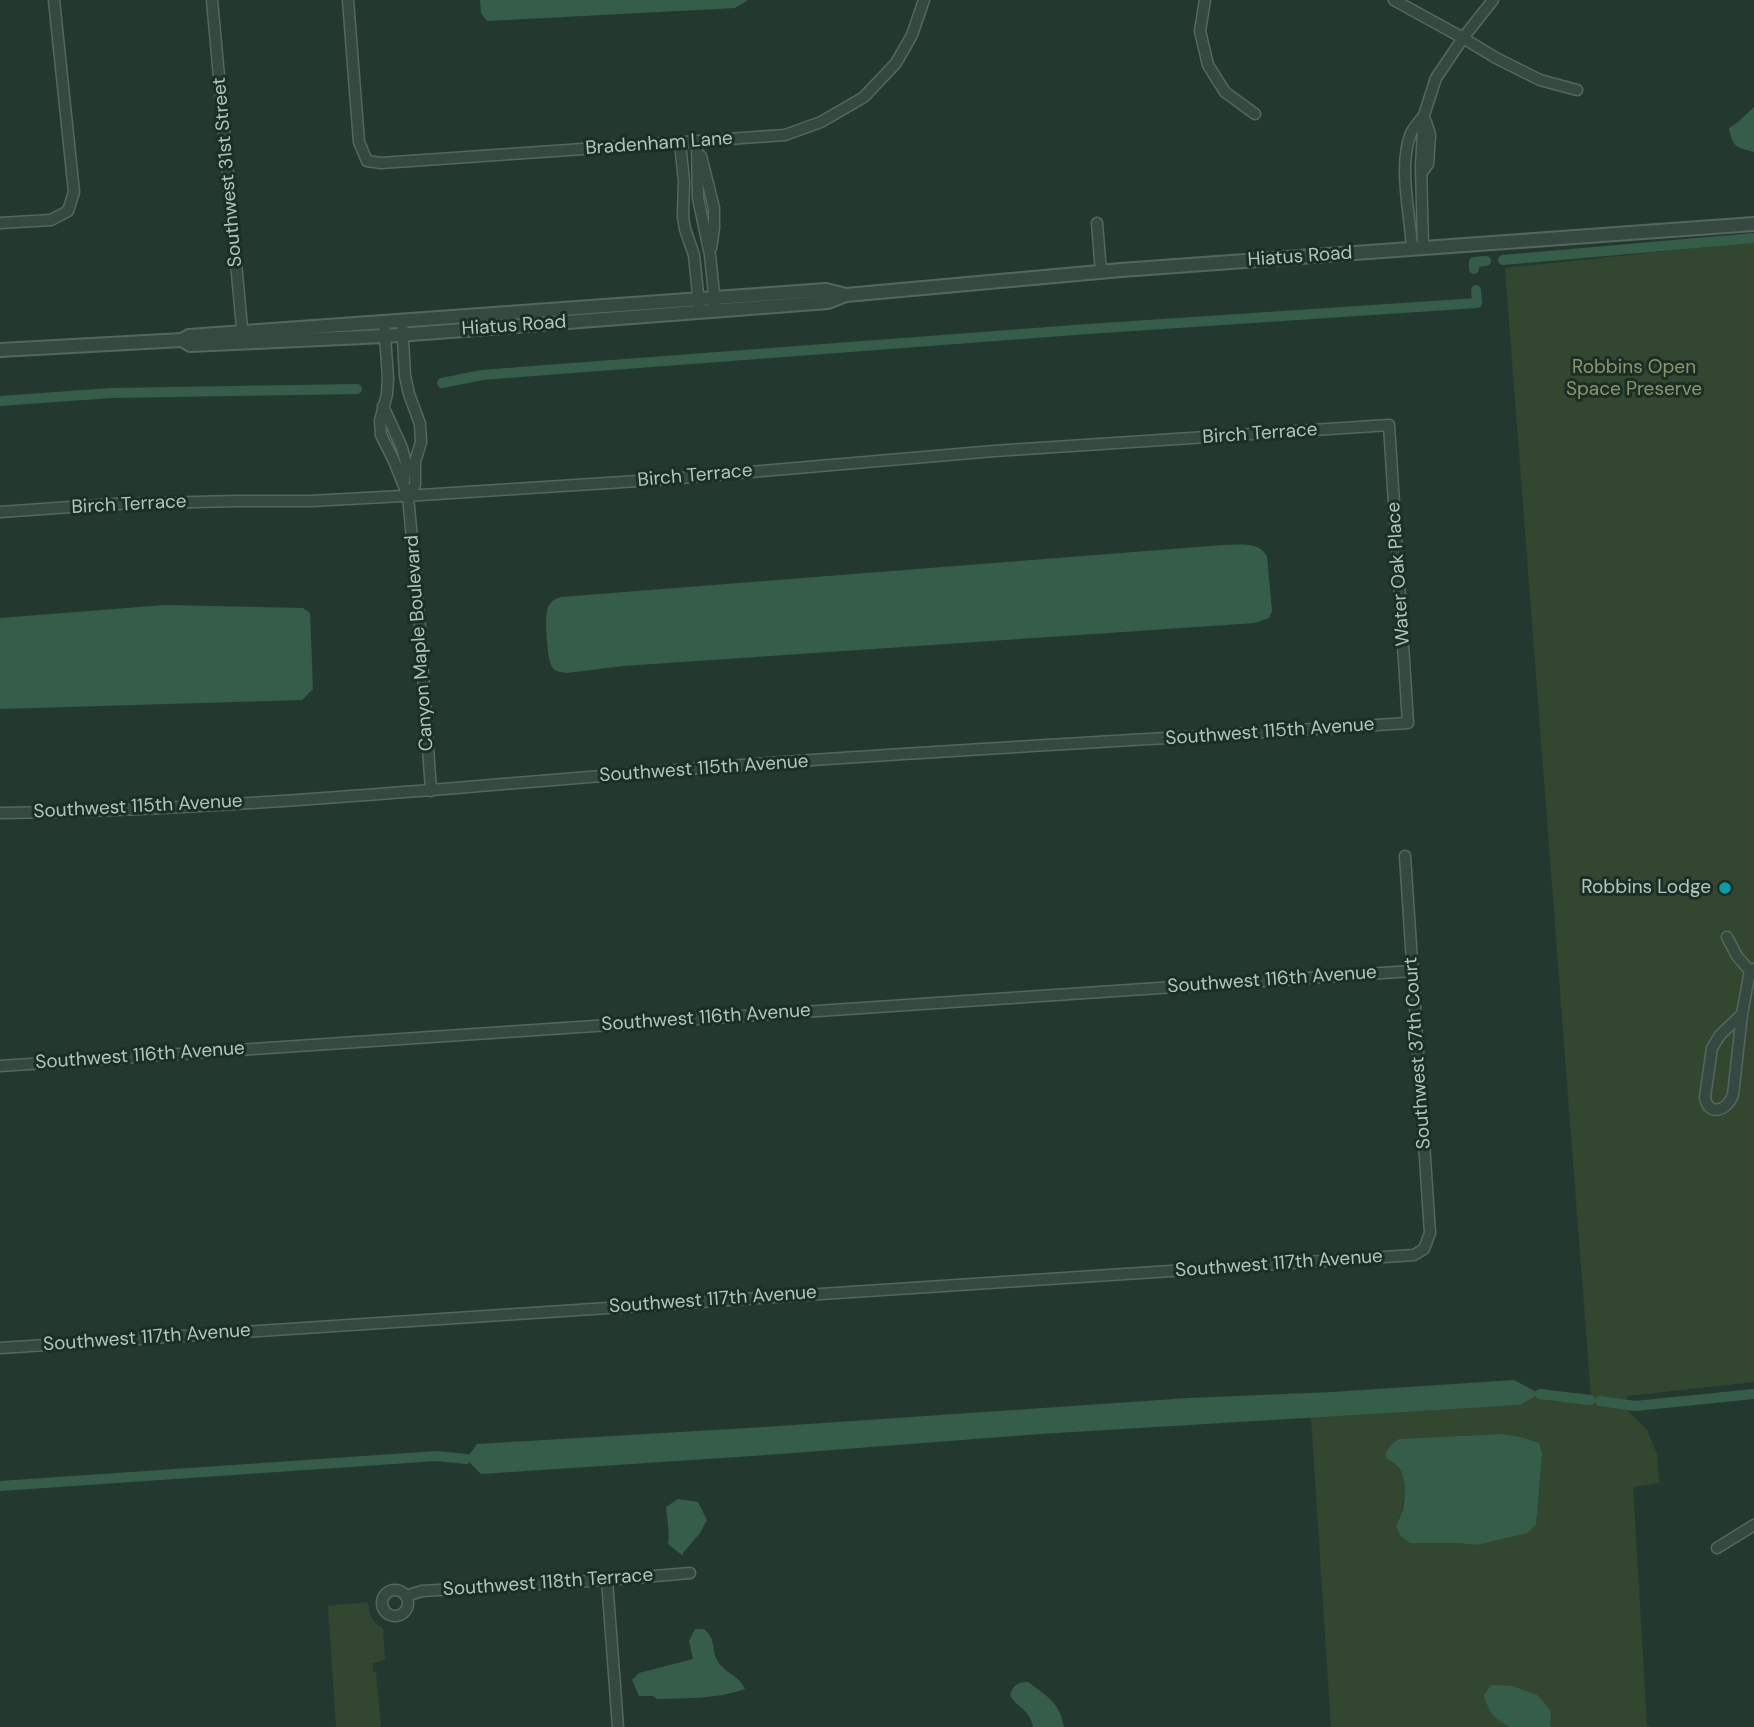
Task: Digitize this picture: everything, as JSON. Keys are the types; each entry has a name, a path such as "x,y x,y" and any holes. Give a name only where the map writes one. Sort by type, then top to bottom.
{"street":[{"path":"0,223 51,220 68,211 74,192 54,0"},
{"name":"Southwest 31st Street","path":"212,0 243,338"},
{"name":"Bradenham Lane","path":"348,0 359,142 367,161 381,163 785,135 821,122 864,97 896,63 912,35 923,0"},
{"path":"1205,0 1200,31 1208,65 1225,92 1255,114"},
{"path":"1394,0 1540,80 1577,90"},
{"path":"1417,248 1424,115 1436,78 1493,0"},
{"path":"1417,248 1406,180 1406,151 1412,131 1424,115"},
{"path":"697,142 714,208 710,255"},
{"path":"697,142 698,202 710,255 715,305"},
{"path":"680,143 684,181 683,217 694,256 699,306"},
{"path":"683,203 712,198"},
{"path":"1097,223 1101,272"},
{"name":"Hiatus Road","path":"243,338 385,336 403,328 715,305 828,302 846,295 1101,272 1754,224"},
{"name":"Hiatus Road","path":"0,350 182,340 190,345 384,321 403,328"},
{"name":"Canyon Maple Boulevard","path":"384,321 388,378 380,421 381,435 408,496 431,790"},
{"name":"Canyon Maple Boulevard","path":"403,328 405,376 420,424 421,442 415,462 415,485 408,496"},
{"name":"Canyon Maple Boulevard","path":"383,405 402,448 406,463 404,483"},
{"name":"Birch Terrace","path":"0,512 113,504 311,501 408,496 669,479 993,451 1389,425"},
{"name":"Water Oak Place","path":"1389,425 1408,723"},
{"path":"402,448 421,442"},
{"name":"Southwest 115th Avenue","path":"0,813 92,812 431,790 755,764 1408,723"},
{"name":"Southwest 37th Court","path":"1405,856 1430,1233 1424,1249"},
{"path":"1727,937 1737,956 1752,970 1742,1014 1730,1102 1724,1108 1711,1109 1706,1105 1705,1097 1712,1048 1720,1035 1742,1014"},
{"name":"Southwest 116th Avenue","path":"0,1066 1412,971"},
{"name":"Southwest 117th Avenue","path":"0,1348 1414,1255 1424,1249"},
{"path":"1717,1548 1754,1525"},
{"name":"Southwest 118th Terrace","path":"406,1596 422,1591 690,1573"},
{"path":"607,1580 618,1727"}],"green space":[{"name":"Robbins Open Space Preserve","path":"1754,242 1754,1382 1627,1396 1628,1411 1647,1430 1657,1454 1659,1483 1633,1487 1647,1725 1651,1727 1331,1727 1311,1417 1520,1405 1540,1394 1589,1400 1591,1397 1505,268","holes":["1500,1434 1537,1510 1536,1525 1477,1545 1410,1543 1398,1519 1402,1513 1405,1489 1401,1473 1393,1462 1399,1439"]},
{"path":"368,1602 372,1618 383,1629 385,1660 373,1663 381,1727 336,1727 328,1606"}],"shaded area":[{"path":"480,0 748,0 735,8 487,21 481,13"},
{"path":"1754,107 1754,152 1736,146 1729,128"},
{"path":"1223,545 1253,546 1267,556 1272,611 1269,618 1255,623 623,666 567,673 553,669 550,662 547,612 552,602 561,597"},
{"path":"165,605 303,608 310,613 313,689 302,700 0,709 0,618"},
{"path":"1514,1380 1540,1394 1520,1405 1040,1434 481,1474 466,1459 477,1444"},
{"path":"1500,1434 1539,1443 1542,1453 1536,1525 1527,1533 1477,1545 1410,1543 1400,1535 1396,1526 1403,1510 1405,1488 1399,1468 1387,1459 1385,1454 1392,1444 1399,1439"},
{"path":"678,1499 698,1502 707,1520 683,1556 668,1544 666,1507"},
{"path":"695,1629 704,1629 708,1633 717,1660 745,1689 702,1697 657,1699 653,1696 639,1696 632,1680 639,1673 693,1659 689,1641"},
{"path":"1028,1682 1056,1706 1064,1727 1033,1727 1027,1713 1010,1695 1016,1685"},
{"path":"1491,1685 1512,1686 1537,1695 1551,1711 1550,1727 1510,1727 1499,1720 1492,1714 1484,1695"}],"waterway":[{"path":"1503,260 1754,238"},
{"path":"1474,269 1474,262 1486,261"},
{"path":"442,383 482,375 546,370 1477,303 1476,290"},
{"path":"0,401 111,393 357,389"},
{"path":"1540,1394 1590,1400"},
{"path":"1600,1401 1635,1406 1754,1394"},
{"path":"0,1486 437,1456 466,1459"}],"place":[{"name":"Robbins Lodge","path":"1725,888"}]}
